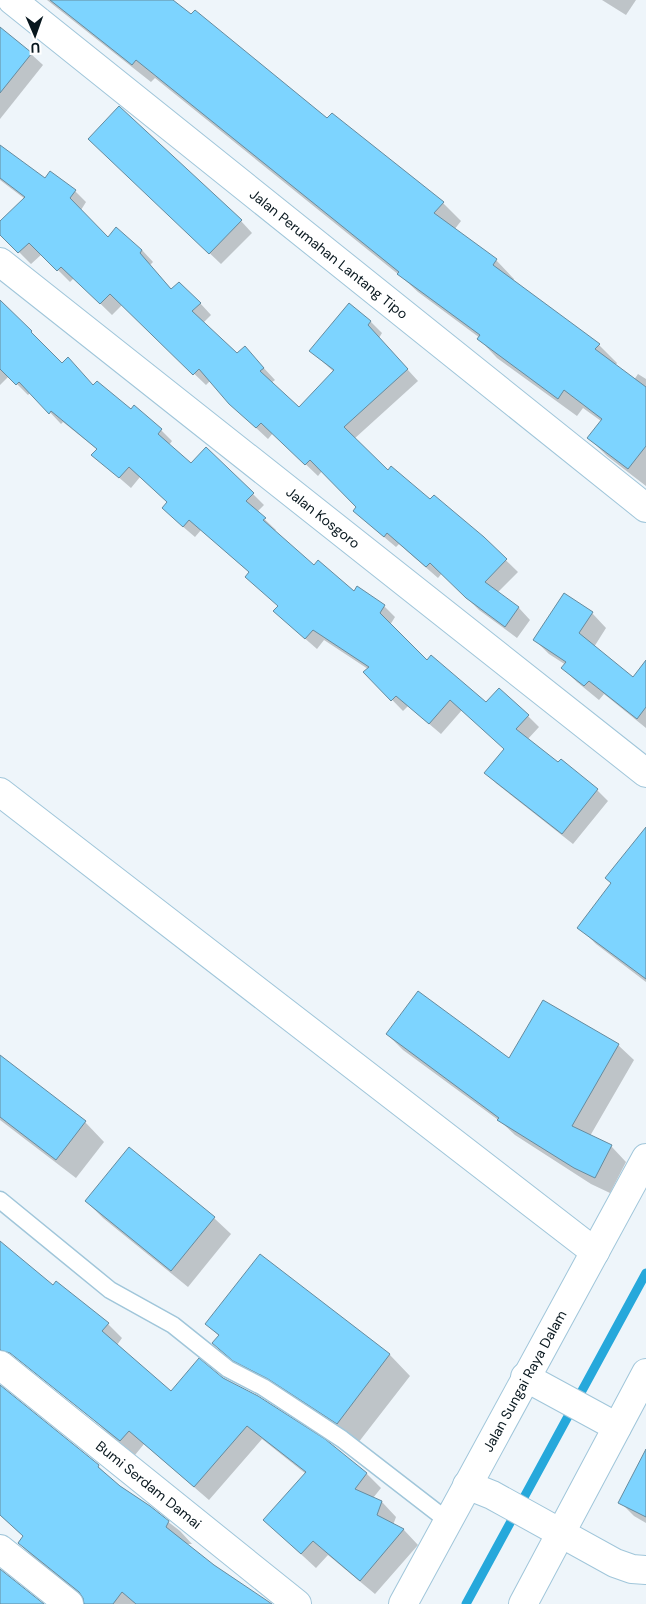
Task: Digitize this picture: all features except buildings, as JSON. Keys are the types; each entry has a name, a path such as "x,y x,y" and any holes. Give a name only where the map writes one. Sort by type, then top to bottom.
{"street":[{"name":"Jalan Perumahan Lantang Tipo","path":"12,0 646,508"},
{"name":"Jalan Kosgoro","path":"0,262 646,773"},
{"path":"0,792 595,1252"},
{"name":"Jalan Sungai Raya Dalam","path":"403,1604 646,1158"},
{"name":"Bumi Serdam Damai","path":"0,1366 297,1604"},
{"path":"523,1604 555,1529 612,1425 646,1373"},
{"path":"525,1377 612,1425"},
{"path":"467,1485 492,1495 616,1562 632,1569 646,1570"},
{"path":"0,1549 69,1604"}],"lane":[{"path":"0,1200 110,1290 173,1326 228,1369 263,1387 342,1439 448,1521"}],"waterway":[{"path":"466,1604 646,1273"}]}
